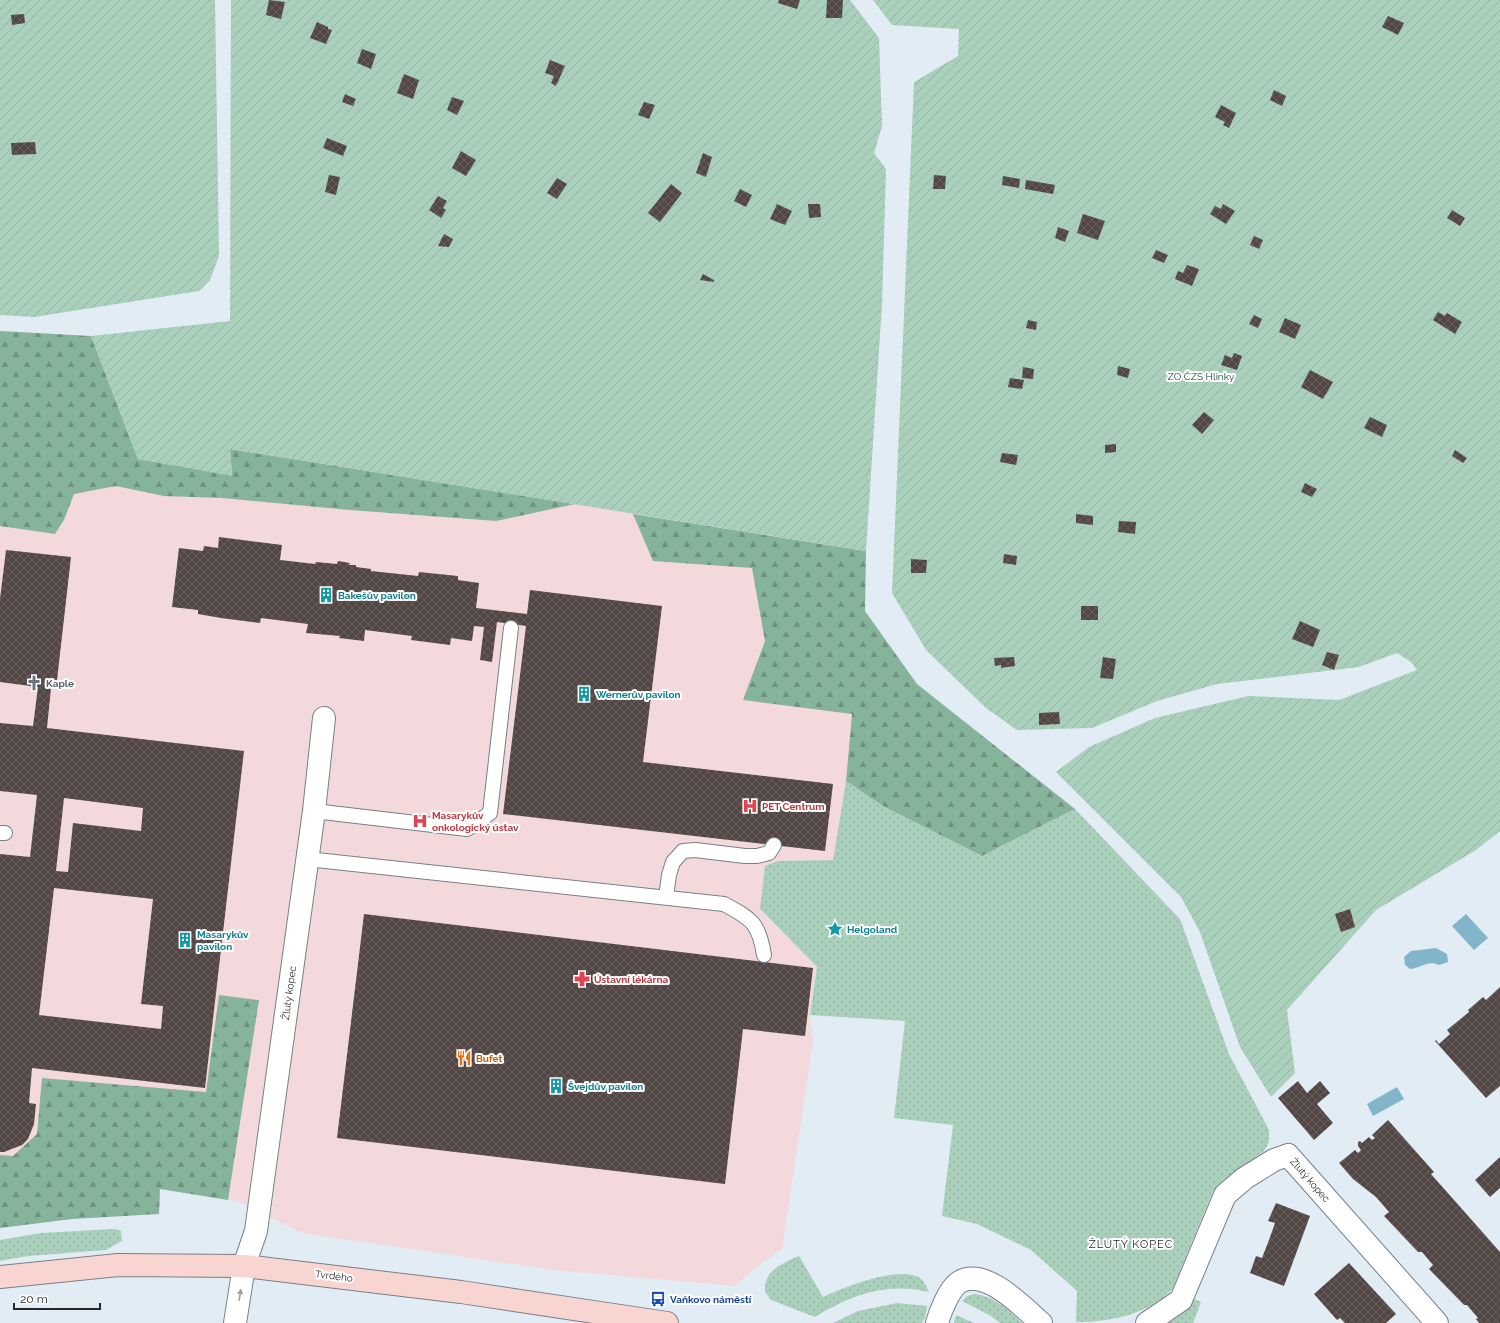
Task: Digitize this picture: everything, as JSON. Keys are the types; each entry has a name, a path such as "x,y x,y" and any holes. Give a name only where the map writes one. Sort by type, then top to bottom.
{"street":[{"name":"Žlutý kopec","path":"235,1323 244,1266 256,1231 314,811 324,718"},
{"name":"Žlutý kopec","path":"1147,1323 1181,1300 1225,1195 1245,1178 1274,1160 1288,1156 1436,1323"},
{"name":"Tvrdého","path":"0,1277 118,1265 244,1266 468,1293 667,1323"},
{"path":"937,1323 944,1304 952,1290 957,1284 964,1280 991,1283 1007,1293 1041,1323"}],"lane":[{"path":"314,811 467,829 490,813 511,628"},
{"path":"666,897 669,875 673,862 683,851 695,850 757,856 769,853 774,845"},
{"path":"307,859 724,904 747,916 761,935 764,956"}],"shaded area":[{"name":"Masarykův onkologický ústav","path":"0,331 91,336 138,459 230,449 866,551 846,781 833,860 778,861 760,910 817,967 810,1015 813,1041 782,1249 758,1266 735,1286 553,1270 302,1233 237,1201 160,1189 159,1214 72,1219 0,1228"}],"green space":[{"path":"0,0 215,0 219,256 210,280 199,291 34,317 0,315"},
{"path":"231,0 850,0 879,38 882,126 874,153 886,169 882,304 866,551 230,449 232,476 138,459 91,336 230,321"},
{"name":"ZO ČZS Hlinky","path":"873,0 1500,0 1500,831 1476,850 1376,910 1287,1010 1295,1073 1271,1097 1240,1047 1200,932 1181,897 1056,772 1089,747 1155,718 1248,696 1339,700 1417,670 1411,662 1397,653 1359,667 1217,684 1157,701 1092,728 1017,730 986,708 926,650 892,593 914,82 958,56 959,29 892,25"},
{"path":"0,331 91,336 138,459 232,475 230,449 575,504 496,521 350,510 222,498 164,496 116,486 74,494 64,520 55,534 0,526"},
{"path":"633,514 866,551 865,611 917,684 1075,809 982,856 883,806 846,781 852,714 743,700 765,641 752,568 653,561"},
{"path":"846,781 883,806 982,856 1075,809 1180,919 1229,1054 1269,1130 1269,1142 1264,1151 1224,1180 1213,1191 1173,1288 1152,1305 1141,1311 1115,1318 1089,1322 1076,1322 1077,1291 1031,1250 977,1224 942,1216 953,1125 894,1118 905,1021 810,1015 817,967 760,909 765,866 778,861 833,860"},
{"path":"219,995 259,1000 228,1200 160,1189 159,1214 72,1219 0,1228 0,1155 13,1156 37,1134 42,1078 206,1092"},
{"path":"115,1229 121,1231 122,1241 106,1250 28,1256 0,1261 0,1240 41,1233"},
{"path":"799,1256 823,1297 857,1283 897,1274 909,1274 920,1278 929,1292 913,1289 898,1289 869,1292 842,1302 815,1317 771,1300 765,1292 766,1281 772,1271"},
{"path":"975,1294 982,1295 994,1301 1022,1323 1000,1323 991,1316 962,1301 967,1296"},
{"path":"1194,1299 1201,1302 1193,1323 1168,1323 1187,1309"},
{"path":"897,1303 927,1306 925,1318 921,1323 833,1323 858,1311"},
{"path":"956,1315 974,1323 954,1323"}],"water":[{"path":"1466,914 1488,938 1474,950 1452,926"},
{"path":"1436,948 1447,954 1448,962 1439,965 1431,963 1410,969 1405,965 1404,957 1411,951"},
{"path":"1397,1087 1404,1099 1373,1116 1367,1104"}],"building":[{"path":"269,0 285,2 281,19 266,15"},
{"path":"779,0 800,0 797,9 778,3"},
{"path":"827,0 843,0 842,18 826,18"},
{"path":"24,14 25,23 12,25 11,15"},
{"path":"1388,16 1404,23 1398,35 1382,27"},
{"path":"317,22 332,30 326,44 310,38"},
{"path":"362,49 376,54 371,69 357,63"},
{"path":"550,60 565,66 556,86 551,83 554,76 545,73"},
{"path":"404,74 419,80 413,99 397,93"},
{"path":"1274,90 1286,96 1282,106 1270,100"},
{"path":"345,94 356,99 353,106 342,102"},
{"path":"452,97 464,101 457,115 447,110"},
{"path":"644,102 655,105 649,119 638,115"},
{"path":"1221,105 1236,113 1229,128 1223,125 1225,122 1215,117"},
{"path":"327,138 347,146 343,156 323,148"},
{"path":"35,142 36,154 12,155 11,143"},
{"path":"461,151 476,160 466,176 452,168"},
{"path":"703,153 712,157 706,177 696,173"},
{"path":"329,175 340,177 336,195 325,192"},
{"path":"934,175 946,176 945,189 933,189"},
{"path":"1003,176 1020,179 1019,188 1002,185"},
{"path":"557,178 567,184 557,199 547,193"},
{"path":"1026,180 1055,185 1053,194 1025,189"},
{"path":"671,184 682,193 660,222 648,213"},
{"path":"740,189 752,195 746,207 734,201"},
{"path":"438,196 447,201 443,208 446,210 441,218 429,210"},
{"path":"777,204 792,211 785,225 770,219"},
{"path":"808,204 820,204 821,217 809,218"},
{"path":"1223,204 1235,211 1226,224 1210,214 1215,206 1221,209"},
{"path":"1452,210 1465,218 1460,226 1447,218"},
{"path":"1083,214 1105,221 1098,240 1077,233"},
{"path":"1058,227 1069,231 1065,242 1055,238"},
{"path":"444,234 453,239 449,247 438,246"},
{"path":"1254,236 1263,240 1259,249 1250,245"},
{"path":"1156,250 1168,255 1164,263 1152,258"},
{"path":"1187,265 1199,269 1192,286 1175,279 1178,271 1183,273"},
{"path":"703,274 714,280 714,282 700,280"},
{"path":"1438,312 1445,316 1447,313 1462,322 1455,334 1433,320"},
{"path":"1254,315 1262,319 1258,328 1249,324"},
{"path":"1285,318 1301,325 1295,339 1279,332"},
{"path":"1028,320 1037,322 1036,330 1026,328"},
{"path":"1234,353 1242,356 1237,370 1221,365 1225,355 1232,358"},
{"path":"1118,366 1130,369 1128,378 1117,375"},
{"path":"1023,367 1034,369 1033,379 1022,378"},
{"path":"1310,370 1333,382 1323,399 1301,387"},
{"path":"1010,378 1024,380 1022,389 1008,387"},
{"path":"1204,412 1214,420 1202,434 1192,425"},
{"path":"1370,417 1387,425 1382,437 1364,428"},
{"path":"1116,444 1116,452 1105,453 1105,445"},
{"path":"1455,450 1467,458 1463,463 1452,456"},
{"path":"1002,453 1018,455 1016,465 1000,462"},
{"path":"1305,483 1317,489 1312,497 1301,492"},
{"path":"1076,514 1093,516 1093,525 1076,523"},
{"path":"1119,521 1136,522 1135,534 1118,532"},
{"path":"219,537 282,545 280,560 315,564 316,562 337,564 338,561 350,563 349,565 356,565 356,567 371,569 371,571 418,576 419,572 458,576 458,580 479,583 476,608 527,614 530,590 662,606 643,762 833,784 825,851 503,814 526,626 497,622 492,662 480,660 484,627 474,626 472,641 451,638 450,645 411,640 412,636 365,630 364,641 339,638 340,636 306,633 308,624 261,618 260,623 198,614 198,610 172,607 179,548 203,551 204,546 218,548"},
{"path":"6,550 71,557 56,689 51,688 47,728 244,751 205,1088 32,1068 29,1103 36,1104 34,1124 28,1139 22,1145 4,1152 0,1152 0,854 30,857 37,795 0,791 0,723 33,726 38,687 0,682 0,599","holes":["64,798 143,808 141,831 73,823 68,872 56,871","54,888 153,899 141,1004 163,1006 161,1029 39,1015"]},
{"path":"1004,554 1017,556 1016,565 1003,563"},
{"path":"911,559 927,560 926,573 911,573"},
{"path":"1081,606 1098,606 1098,620 1081,620"},
{"path":"1300,621 1320,630 1313,647 1292,639"},
{"path":"1327,652 1339,655 1334,670 1322,665"},
{"path":"1014,657 1015,666 1001,668 1001,665 995,666 994,658"},
{"path":"1103,657 1116,659 1113,679 1100,678"},
{"path":"1059,712 1060,724 1039,725 1039,713"},
{"path":"1350,909 1355,927 1341,932 1335,914"},
{"name":"Švejdův pavilon","path":"364,914 813,968 805,1036 743,1029 725,1184 337,1138"},
{"path":"1500,987 1500,1086 1486,1098 1435,1041 1436,1040 1439,1044 1450,1034 1447,1030 1469,1012 1468,1010 1483,997 1486,1000"},
{"path":"1298,1081 1307,1093 1320,1081 1330,1093 1317,1104 1333,1123 1314,1140 1278,1098"},
{"path":"1388,1120 1434,1172 1431,1174 1500,1252 1500,1323 1479,1323 1476,1319 1478,1318 1467,1305 1464,1305 1429,1269 1433,1265 1422,1252 1418,1252 1384,1216 1389,1212 1376,1197 1353,1179 1339,1163 1355,1150 1358,1153 1361,1150 1358,1146 1358,1142 1360,1141 1362,1143 1369,1137 1372,1140 1375,1138 1372,1135"},
{"path":"1500,1157 1500,1188 1490,1197 1475,1180"},
{"path":"1276,1203 1310,1216 1284,1286 1250,1273 1256,1256 1262,1258 1269,1240 1275,1223 1268,1221"},
{"path":"1349,1263 1396,1314 1386,1323 1345,1323 1340,1318 1337,1320 1314,1294"}],"place":[{"name":"Bakešův pavilon","path":"326,595"},
{"name":"Kaple","path":"34,683"},
{"name":"Wernerův pavilon","path":"584,694"},
{"name":"PET Centrum","path":"750,806"},
{"name":"Masarykův onkologický ústav","path":"420,821"},
{"name":"Helgoland","path":"835,929"},
{"name":"Masarykův pavilon","path":"185,940"},
{"name":"Ústavní lékárna","path":"582,979"},
{"name":"Bufet","path":"464,1058"},
{"name":"Švejdův pavilon","path":"556,1086"},
{"name":"Vaňkovo náměstí","path":"658,1299"}],"district":[{"name":"ŽLUTÝ KOPEC","path":"1131,1244"}]}
